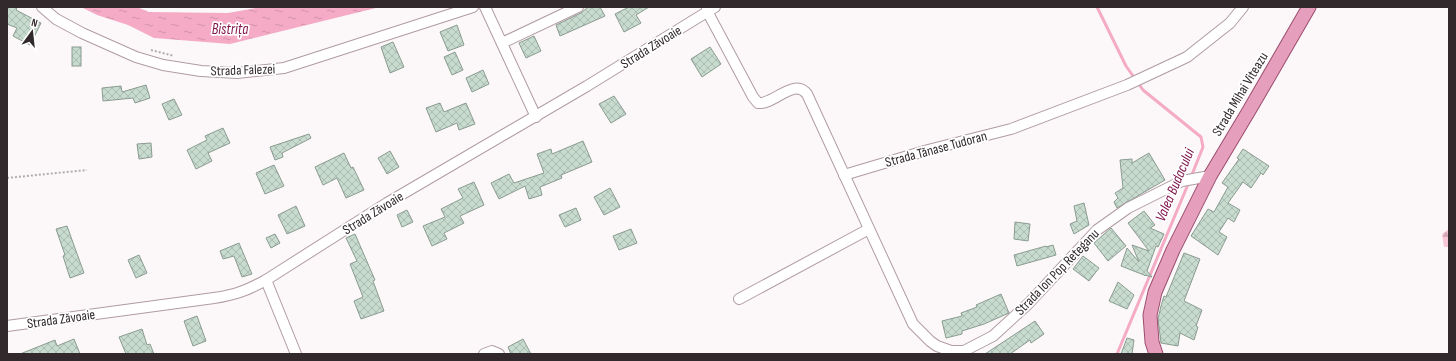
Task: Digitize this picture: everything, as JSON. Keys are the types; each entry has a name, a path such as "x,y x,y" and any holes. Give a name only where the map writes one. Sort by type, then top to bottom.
{"main road":[{"name":"Strada Mihai Viteazu","path":"1156,354 1152,342 1150,315 1155,292 1204,176 1250,109 1309,7"}],"street":[{"name":"Strada Falezei","path":"42,7 56,19 82,33 136,57 163,65 201,71 237,73 284,68 473,7"},
{"path":"485,7 536,117"},
{"path":"502,43 578,7"},
{"name":"Strada Tănase Tudoran","path":"844,175 928,150 1011,129 1147,77 1187,57 1230,23 1243,7"},
{"path":"710,8 753,97 758,103 766,102 795,88 805,91 844,175"},
{"name":"Strada Zăvoaie","path":"7,326 234,295 266,280 387,203 536,117 710,8"},
{"name":"Strada Ion Pop Reteganu","path":"844,175 914,324 930,341 948,352 964,351 993,336 1028,304 1097,230 1128,208 1182,180 1204,176"},
{"path":"739,299 869,229"},
{"path":"266,280 296,354"},
{"path":"484,354 492,351 499,354"}],"path":[{"path":"149,50 179,57"},
{"path":"7,178 87,170"}],"green space":[{"path":"1449,229 1449,247 1444,247 1442,234"}],"water":[{"name":"Bistrița","path":"81,7 137,7 149,12 228,13 261,7 380,7 230,44 154,38 128,25 97,15"}],"building":[{"path":"7,7 17,7 16,10 41,23 30,45 13,36 17,28 7,24"},
{"path":"588,7 600,7 605,16 560,36 556,25 581,13"},
{"path":"629,7 649,7 636,15 641,23 624,32 615,14"},
{"path":"457,25 464,45 448,51 440,32"},
{"path":"534,36 541,51 526,58 519,43"},
{"path":"393,42 404,67 390,73 381,47"},
{"path":"72,47 81,47 81,66 72,66"},
{"path":"710,47 721,64 702,77 691,59"},
{"path":"455,52 463,70 452,75 444,57"},
{"path":"483,70 489,84 472,92 466,78"},
{"path":"146,85 150,98 135,103 133,98 103,101 102,88 121,86 122,92"},
{"path":"614,96 626,114 611,123 599,104"},
{"path":"174,99 182,115 169,120 162,104"},
{"path":"440,103 444,112 466,103 475,124 459,130 457,123 436,132 426,108"},
{"path":"223,128 230,143 208,153 212,161 196,169 187,150 207,140 205,136"},
{"path":"309,134 311,138 282,153 283,157 275,160 270,147"},
{"path":"583,141 592,162 561,175 562,178 540,187 542,195 529,199 525,186 499,199 491,183 509,174 514,183 544,173 537,154 551,149 552,154"},
{"path":"151,143 152,157 139,159 137,144"},
{"path":"1243,149 1269,166 1263,175 1261,173 1251,188 1243,182 1228,203 1240,210 1234,222 1228,218 1219,232 1227,237 1218,255 1191,236 1208,209 1214,212 1228,187 1222,183 1239,159 1237,158"},
{"path":"390,151 399,167 387,174 378,158"},
{"path":"344,153 351,168 353,167 364,190 346,198 337,178 323,185 315,167"},
{"path":"1149,153 1165,180 1117,208 1114,202 1118,198 1115,193 1123,188 1120,160 1132,159 1132,163"},
{"path":"274,165 284,186 265,194 256,173"},
{"path":"474,182 484,205 460,216 464,223 444,233 447,239 432,246 423,226 445,217 441,209 463,198 458,189"},
{"path":"610,188 620,207 604,215 594,197"},
{"path":"1084,203 1089,225 1074,234 1070,224 1077,221 1074,206"},
{"path":"296,206 305,226 287,234 278,215"},
{"path":"576,208 581,220 565,227 559,215"},
{"path":"407,210 413,222 402,227 397,215"},
{"path":"1144,211 1155,225 1150,228 1164,234 1158,247 1156,246 1147,271 1152,277 1145,276 1121,266 1127,248 1139,262 1132,245 1149,251 1128,223"},
{"path":"1015,222 1030,224 1028,241 1014,239"},
{"path":"67,226 84,273 70,278 63,256 65,255 56,229"},
{"path":"1111,228 1126,246 1108,261 1094,243"},
{"path":"631,229 637,243 619,250 613,236"},
{"path":"275,234 280,243 271,248 266,238"},
{"path":"355,234 375,280 373,281 384,311 361,319 354,301 363,297 350,264 357,261 346,238"},
{"path":"239,243 252,274 242,277 234,256 223,259 220,251"},
{"path":"1053,245 1056,255 1017,266 1014,255"},
{"path":"1184,253 1200,259 1184,301 1202,310 1196,326 1198,327 1194,340 1180,333 1178,346 1161,343 1158,319 1164,296 1166,297"},
{"path":"139,255 147,273 136,278 128,260"},
{"path":"1083,256 1099,268 1089,281 1073,269"},
{"path":"1118,282 1134,295 1127,309 1109,301"},
{"path":"1001,294 1009,313 984,324 962,331 962,334 946,338 942,321 962,316 961,313 977,307 976,305"},
{"path":"197,316 206,341 193,346 184,321"},
{"path":"1035,321 1044,334 1031,343 1030,340 1010,354 985,354"},
{"path":"142,329 147,345 150,344 154,354 126,354 119,337"},
{"path":"1127,338 1134,340 1132,354 1121,354"},
{"path":"74,339 80,354 20,354 55,340 57,346"},
{"path":"523,339 531,354 511,354 508,347"}],"waterway":[{"name":"Valea Budacului","path":"1097,7 1126,66 1143,90 1201,137 1203,147 1191,177"},
{"name":"Valea Budacului","path":"1117,354 1189,182"}]}
